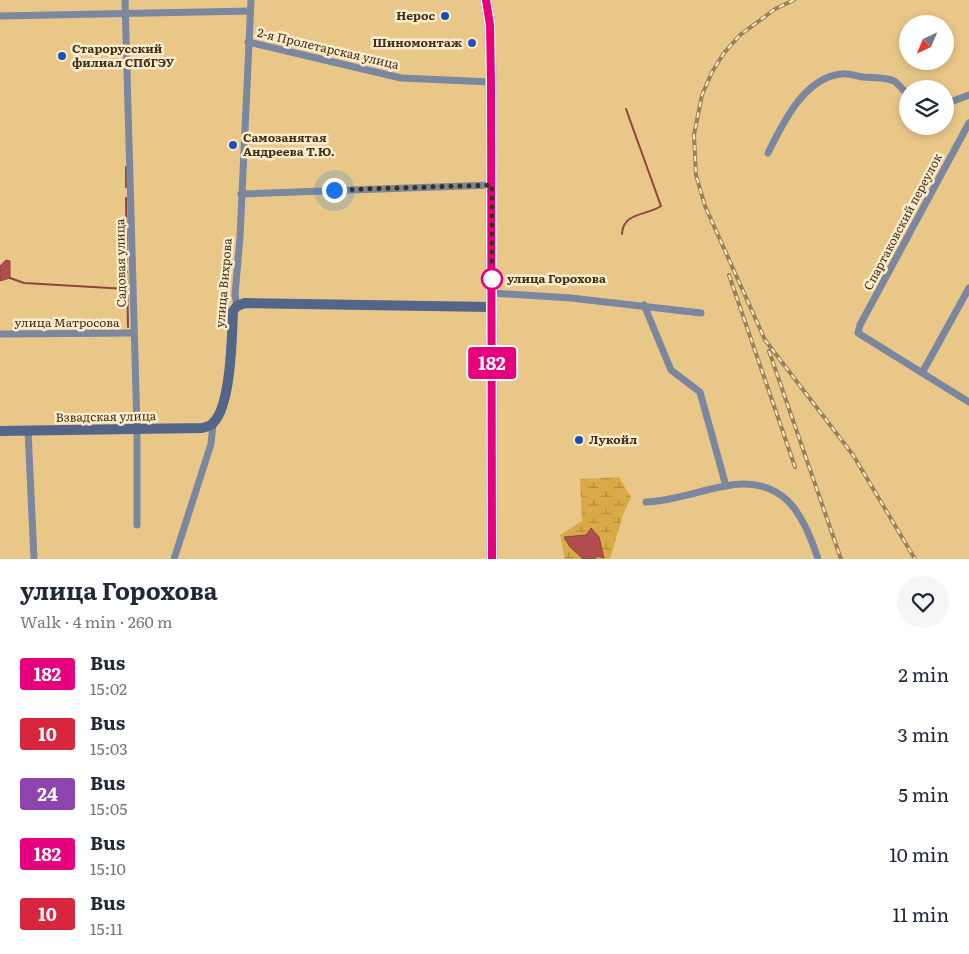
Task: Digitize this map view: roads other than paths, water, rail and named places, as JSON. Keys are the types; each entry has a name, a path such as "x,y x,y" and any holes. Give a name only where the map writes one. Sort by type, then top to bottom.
{"main road":[{"path":"486,0 490,25 491,82 492,559"}],"street":[{"name":"Садовая улица","path":"125,0 137,429 137,525"},
{"name":"улица Вихрова","path":"174,559 210,444 212,424 219,416 226,394 230,362 232,311 237,306 235,295 240,237 251,0"},
{"path":"0,16 250,11"},
{"name":"2-я Пролетарская улица","path":"248,42 401,78 491,82"},
{"path":"768,152 782,124 794,106 810,87 825,78 840,74 880,78 895,82 899,86"},
{"path":"954,101 969,95"},
{"name":"Спартаковский переулок","path":"922,373 858,333 860,325 969,123"},
{"path":"241,194 492,185"},
{"path":"969,288 922,373 969,402"},
{"path":"492,293 572,298 701,313"},
{"path":"237,306 244,303 492,307"},
{"path":"644,305 671,370 700,392 726,486"},
{"name":"улица Матросова","path":"0,334 134,333"},
{"name":"Взвадская улица","path":"0,431 202,428 212,424"},
{"path":"28,430 34,559"},
{"path":"646,502 661,501 726,486 766,488 777,493 798,510 818,559"}],"waterway":[{"path":"622,234 623,227 631,218 661,206 626,109"},
{"path":"126,167 126,187"},
{"path":"126,198 127,262"},
{"path":"127,267 128,327"},
{"path":"10,278 24,283 127,289"}],"railway":[{"path":"794,0 775,9 740,35 724,53 712,72 702,95 694,135 696,175 705,206 765,340 853,455 915,559"},
{"path":"729,275 795,467"},
{"path":"769,351 841,559"}],"place":[{"name":"Нерос","path":"445,16"},
{"name":"Шиномонтаж","path":"472,43"},
{"name":"Старорусский филиал СПбГЭУ","path":"62,56"},
{"name":"Самозанятая Андреева Т.Ю.","path":"233,145"},
{"name":"улица Горохова","path":"492,279"},
{"name":"Лукойл","path":"579,440"}]}
